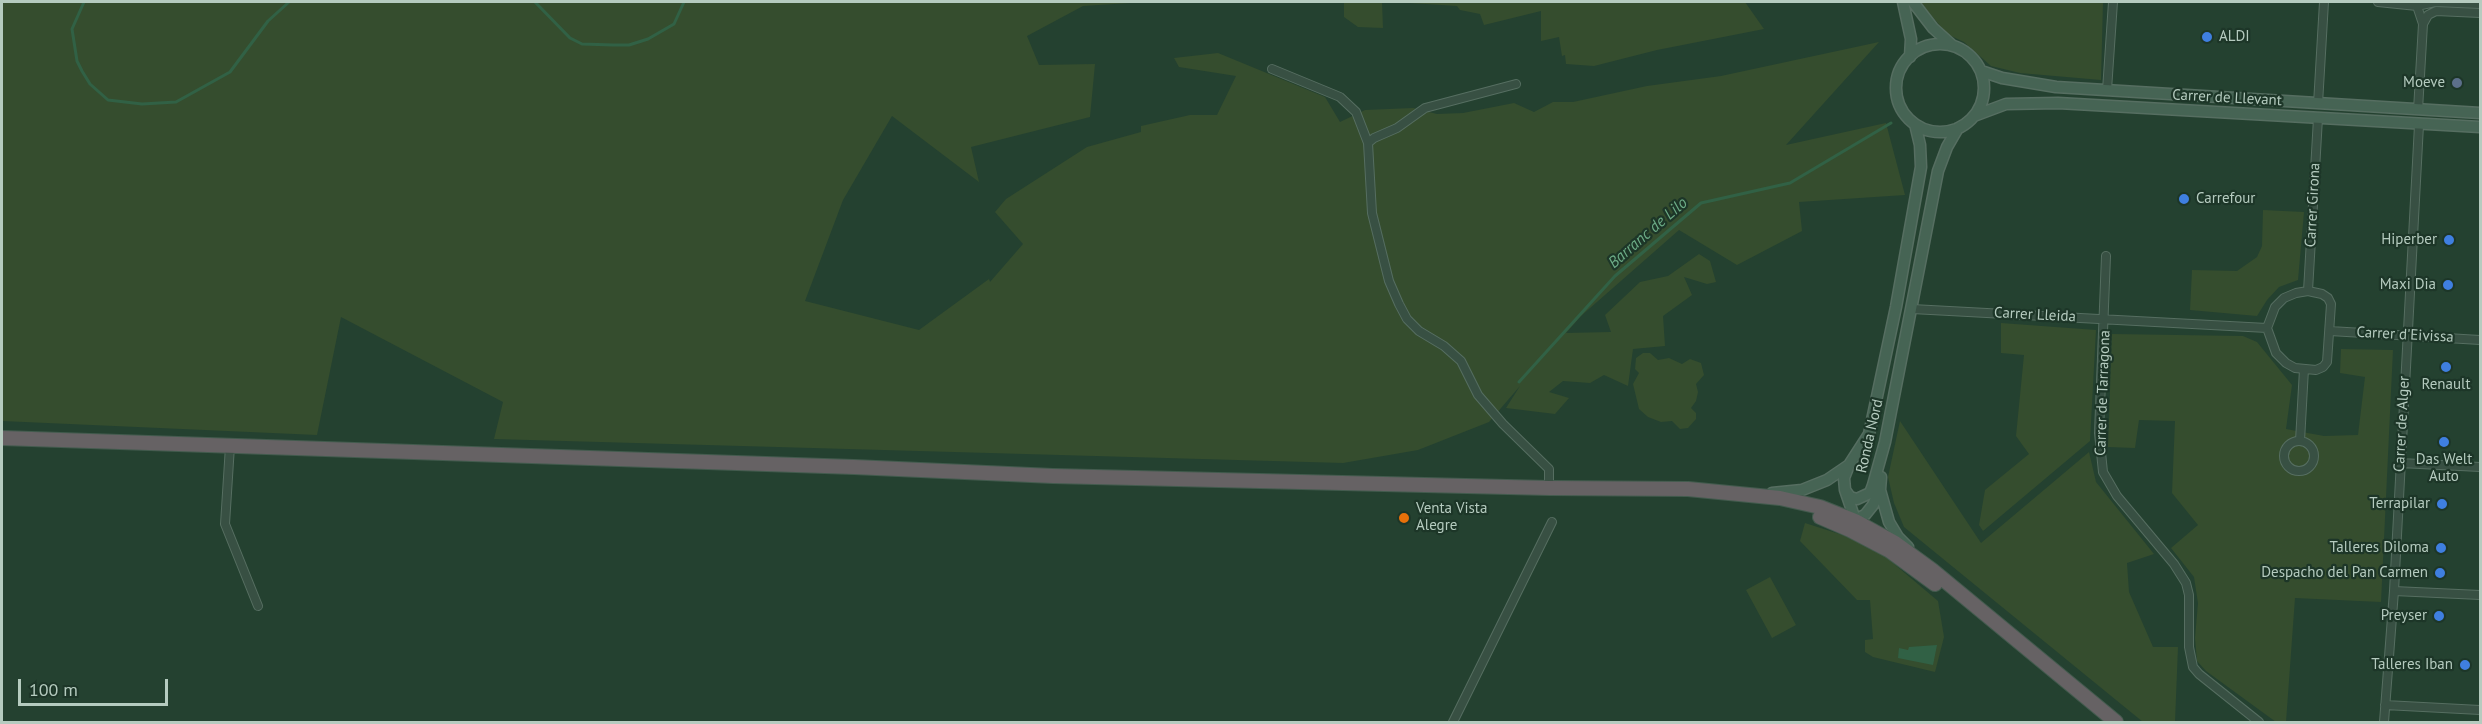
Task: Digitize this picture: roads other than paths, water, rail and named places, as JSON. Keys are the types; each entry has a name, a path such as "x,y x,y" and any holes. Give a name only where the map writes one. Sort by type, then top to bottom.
{"highway":[{"path":"2,438 1053,476 1549,488 1747,502 1823,518 1890,551 1944,590 2102,720"},
{"path":"1568,489 1621,488 1736,492 1800,502 1855,521 1895,543 1932,570 2123,723"},
{"path":"2088,697 2116,723"}],"main road":[{"name":"Ronda Nord","path":"1903,2 1911,39 1910,57 1900,71 1897,92 1900,104 1915,124 1920,145 1921,167 1896,307 1869,434 1849,465 1844,478 1845,490 1857,499 1870,493 1886,442 1938,171 1947,147 1958,128 1974,116"},
{"path":"1913,2 1933,28 1953,47 1970,56 1981,71 1984,93 1981,105 1974,116"},
{"path":"1910,57 1918,51 1935,45 1953,47"},
{"name":"Carrer de Llevant","path":"1981,71 2002,78 2056,87 2481,113"},
{"name":"Carrer de Llevant","path":"1974,116 2006,104 2058,103 2481,128"},
{"path":"1915,124 1936,132 1958,128"},
{"path":"1879,464 1880,490 1889,522 1898,537 1932,570"},
{"path":"1736,492 1781,493 1802,490 1827,480 1849,465"},
{"path":"1845,490 1855,521 1868,539"},
{"path":"1823,518 1855,521 1864,515 1873,504 1880,490"}],"street":[{"path":"2107,90 2113,2"},
{"path":"2318,104 2324,2"},
{"path":"2378,2 2417,6 2435,2 2481,4"},
{"path":"2417,6 2423,24 2418,110"},
{"path":"2423,24 2428,15 2436,11 2481,13"},
{"path":"1272,69 1340,97 1356,112 1368,142 1372,213 1389,281 1399,304 1407,319 1419,331 1444,346 1461,361 1478,395 1503,424 1549,469 1549,488"},
{"path":"1368,142 1397,128 1425,108 1516,84"},
{"name":"Carrer Girona","path":"2308,291 2318,118"},
{"name":"Carrer de Alger","path":"2384,723 2394,591 2419,125"},
{"name":"Carrer de Tarragona","path":"2106,256 2099,434 2103,472 2117,496 2174,564 2186,583 2189,595 2188,647 2193,667 2259,723"},
{"path":"2308,291 2322,294 2331,304 2327,362 2316,370 2286,363 2276,353 2267,328 2275,307 2284,298 2308,291"},
{"name":"Carrer Lleida","path":"1912,309 2267,328"},
{"name":"Carrer d'Eivissa","path":"2330,331 2481,340"},
{"path":"2300,441 2304,369"},
{"path":"230,446 225,524 258,606"},
{"path":"2400,463 2481,467"},
{"path":"1453,723 1552,522"},
{"path":"2394,591 2481,595"},
{"path":"2385,705 2481,710"}],"waterway":[{"path":"84,2 72,29 77,61 82,71 90,84 108,100 142,104 176,102 230,72 268,21 289,2"},
{"path":"535,2 570,38 582,44 613,45 629,45 648,39 674,24 684,2"},
{"name":"Barranc de Lilo","path":"1519,382 1615,276 1701,203 1790,183 1891,123"}],"place":[{"name":"ALDI","path":"2207,37"},
{"name":"Moeve","path":"2457,83"},
{"name":"Carrefour","path":"2184,199"},
{"name":"Hiperber","path":"2449,240"},
{"name":"Maxi Dia","path":"2448,285"},
{"name":"Renault","path":"2446,367"},
{"name":"Das Welt Auto","path":"2444,442"},
{"name":"Terrapilar","path":"2442,504"},
{"name":"Venta Vista Alegre","path":"1404,518"},
{"name":"Talleres Diloma","path":"2441,548"},
{"name":"Despacho del Pan Carmen","path":"2440,573"},
{"name":"Preyser","path":"2439,616"},
{"name":"Talleres Iban","path":"2465,665"}]}
